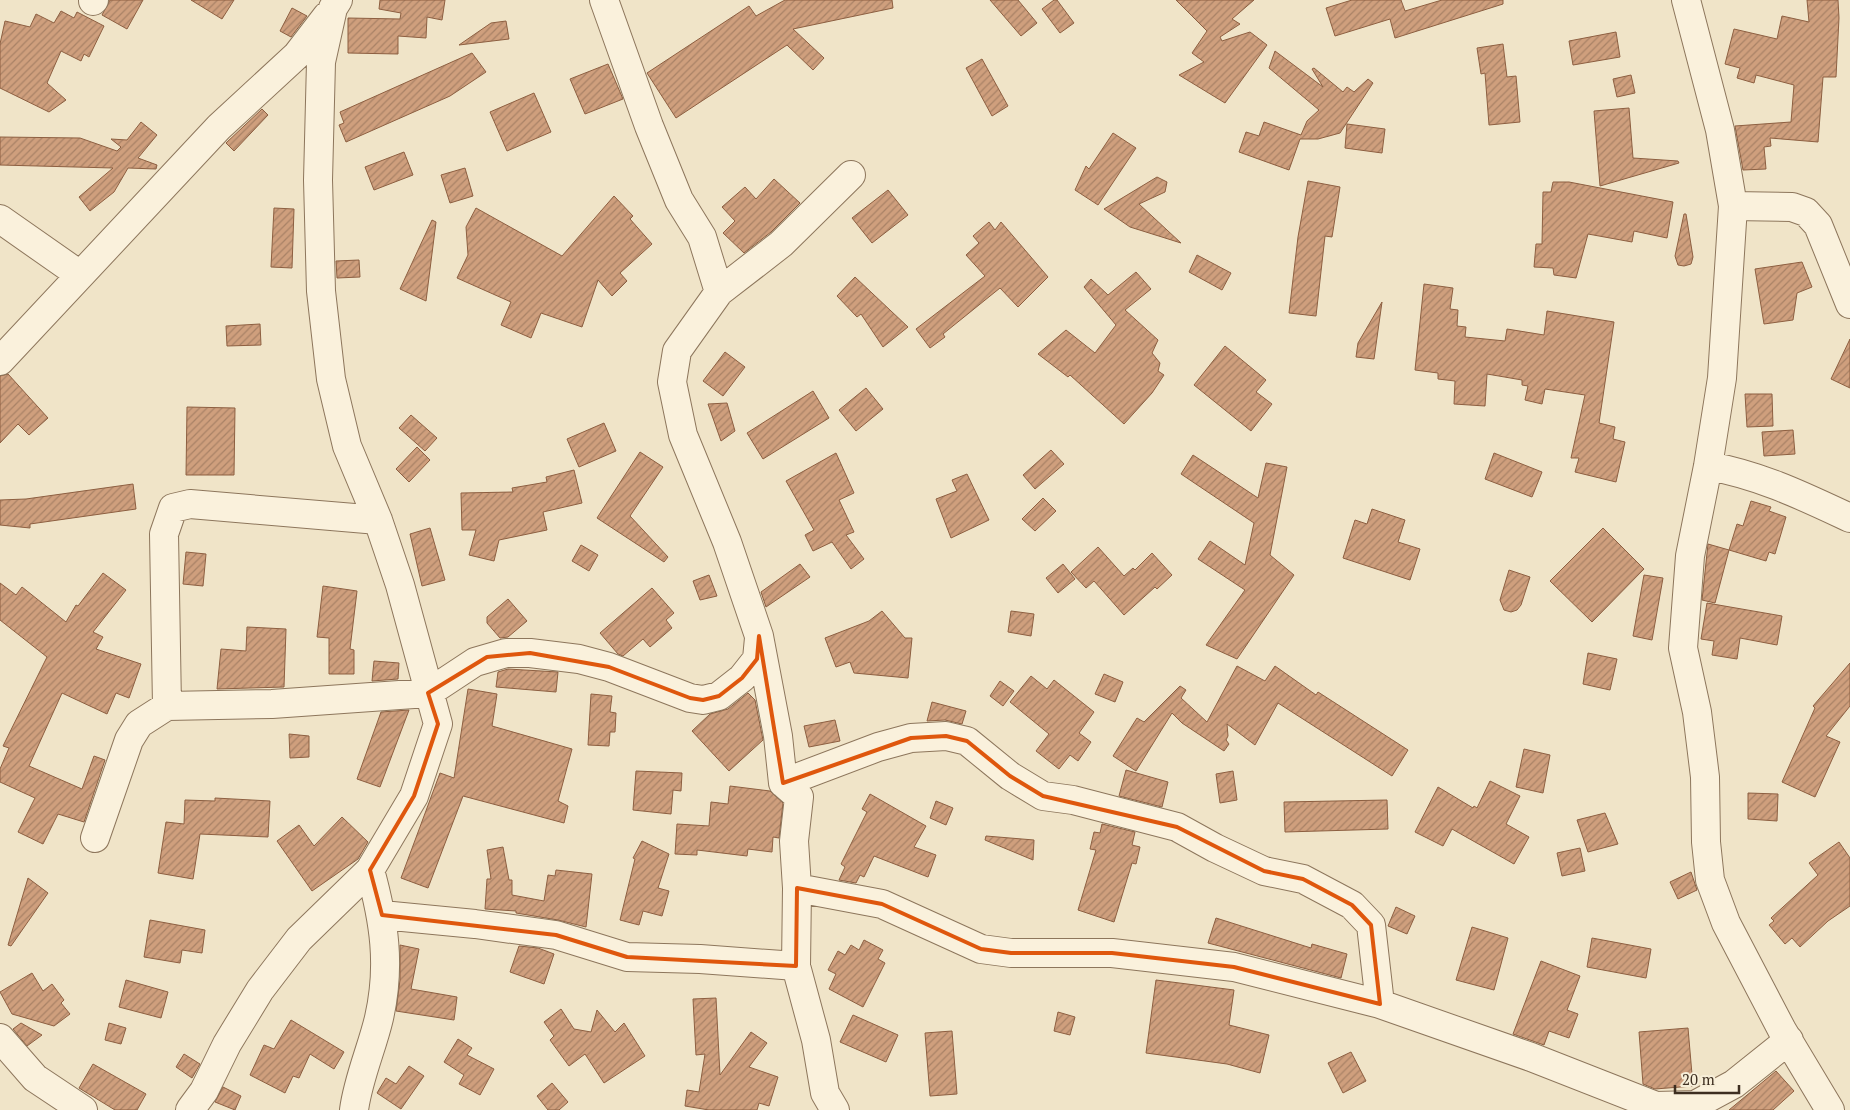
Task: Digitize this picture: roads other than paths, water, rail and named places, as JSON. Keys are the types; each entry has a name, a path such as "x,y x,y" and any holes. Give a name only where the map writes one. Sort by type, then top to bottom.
{"street":[{"path":"604,0 628,62 649,126 680,200 702,237 719,292"},
{"path":"1686,0 1720,130 1733,206 1722,378 1708,466 1690,556 1683,648 1697,712 1705,777 1706,842 1710,880 1726,923 1788,1040 1830,1110"},
{"path":"0,361 219,127 297,55 336,4"},
{"path":"190,1110 204,1092 227,1044 260,990 299,939 370,870 414,796 438,724 400,585 378,520 347,446 331,379 320,291 318,180 320,62 336,4"},
{"path":"834,1110 825,1093 816,1040 796,966 797,888 794,841 799,797 784,783 778,736 759,636 727,542 683,435 672,382 677,351 719,292 781,244 851,175"},
{"path":"1733,206 1792,207 1806,212 1818,225 1850,304"},
{"path":"0,219 80,275"},
{"path":"1708,466 1741,472 1776,483 1850,518"},
{"path":"167,706 164,534 173,508 190,504 378,520"},
{"path":"95,838 129,740 139,724 167,706 272,704 428,693 475,662 506,653 530,653 594,663 690,698 703,700 718,696 742,678 757,659 759,636"},
{"path":"784,783 878,747 910,738 946,736 967,741 1010,776 1043,796 1073,800 1177,827 1215,848 1264,871 1303,879 1352,905 1371,926 1380,1004"},
{"path":"354,1110 379,1017 386,961 382,915 370,870"},
{"path":"797,888 882,904 981,949 1011,953 1112,953 1234,968 1380,1004 1531,1057 1656,1106 1695,1105 1734,1084 1788,1040"},
{"path":"382,915 475,924 556,936 627,957 700,959 796,966"},
{"path":"0,1038 35,1078 83,1110"}]}
